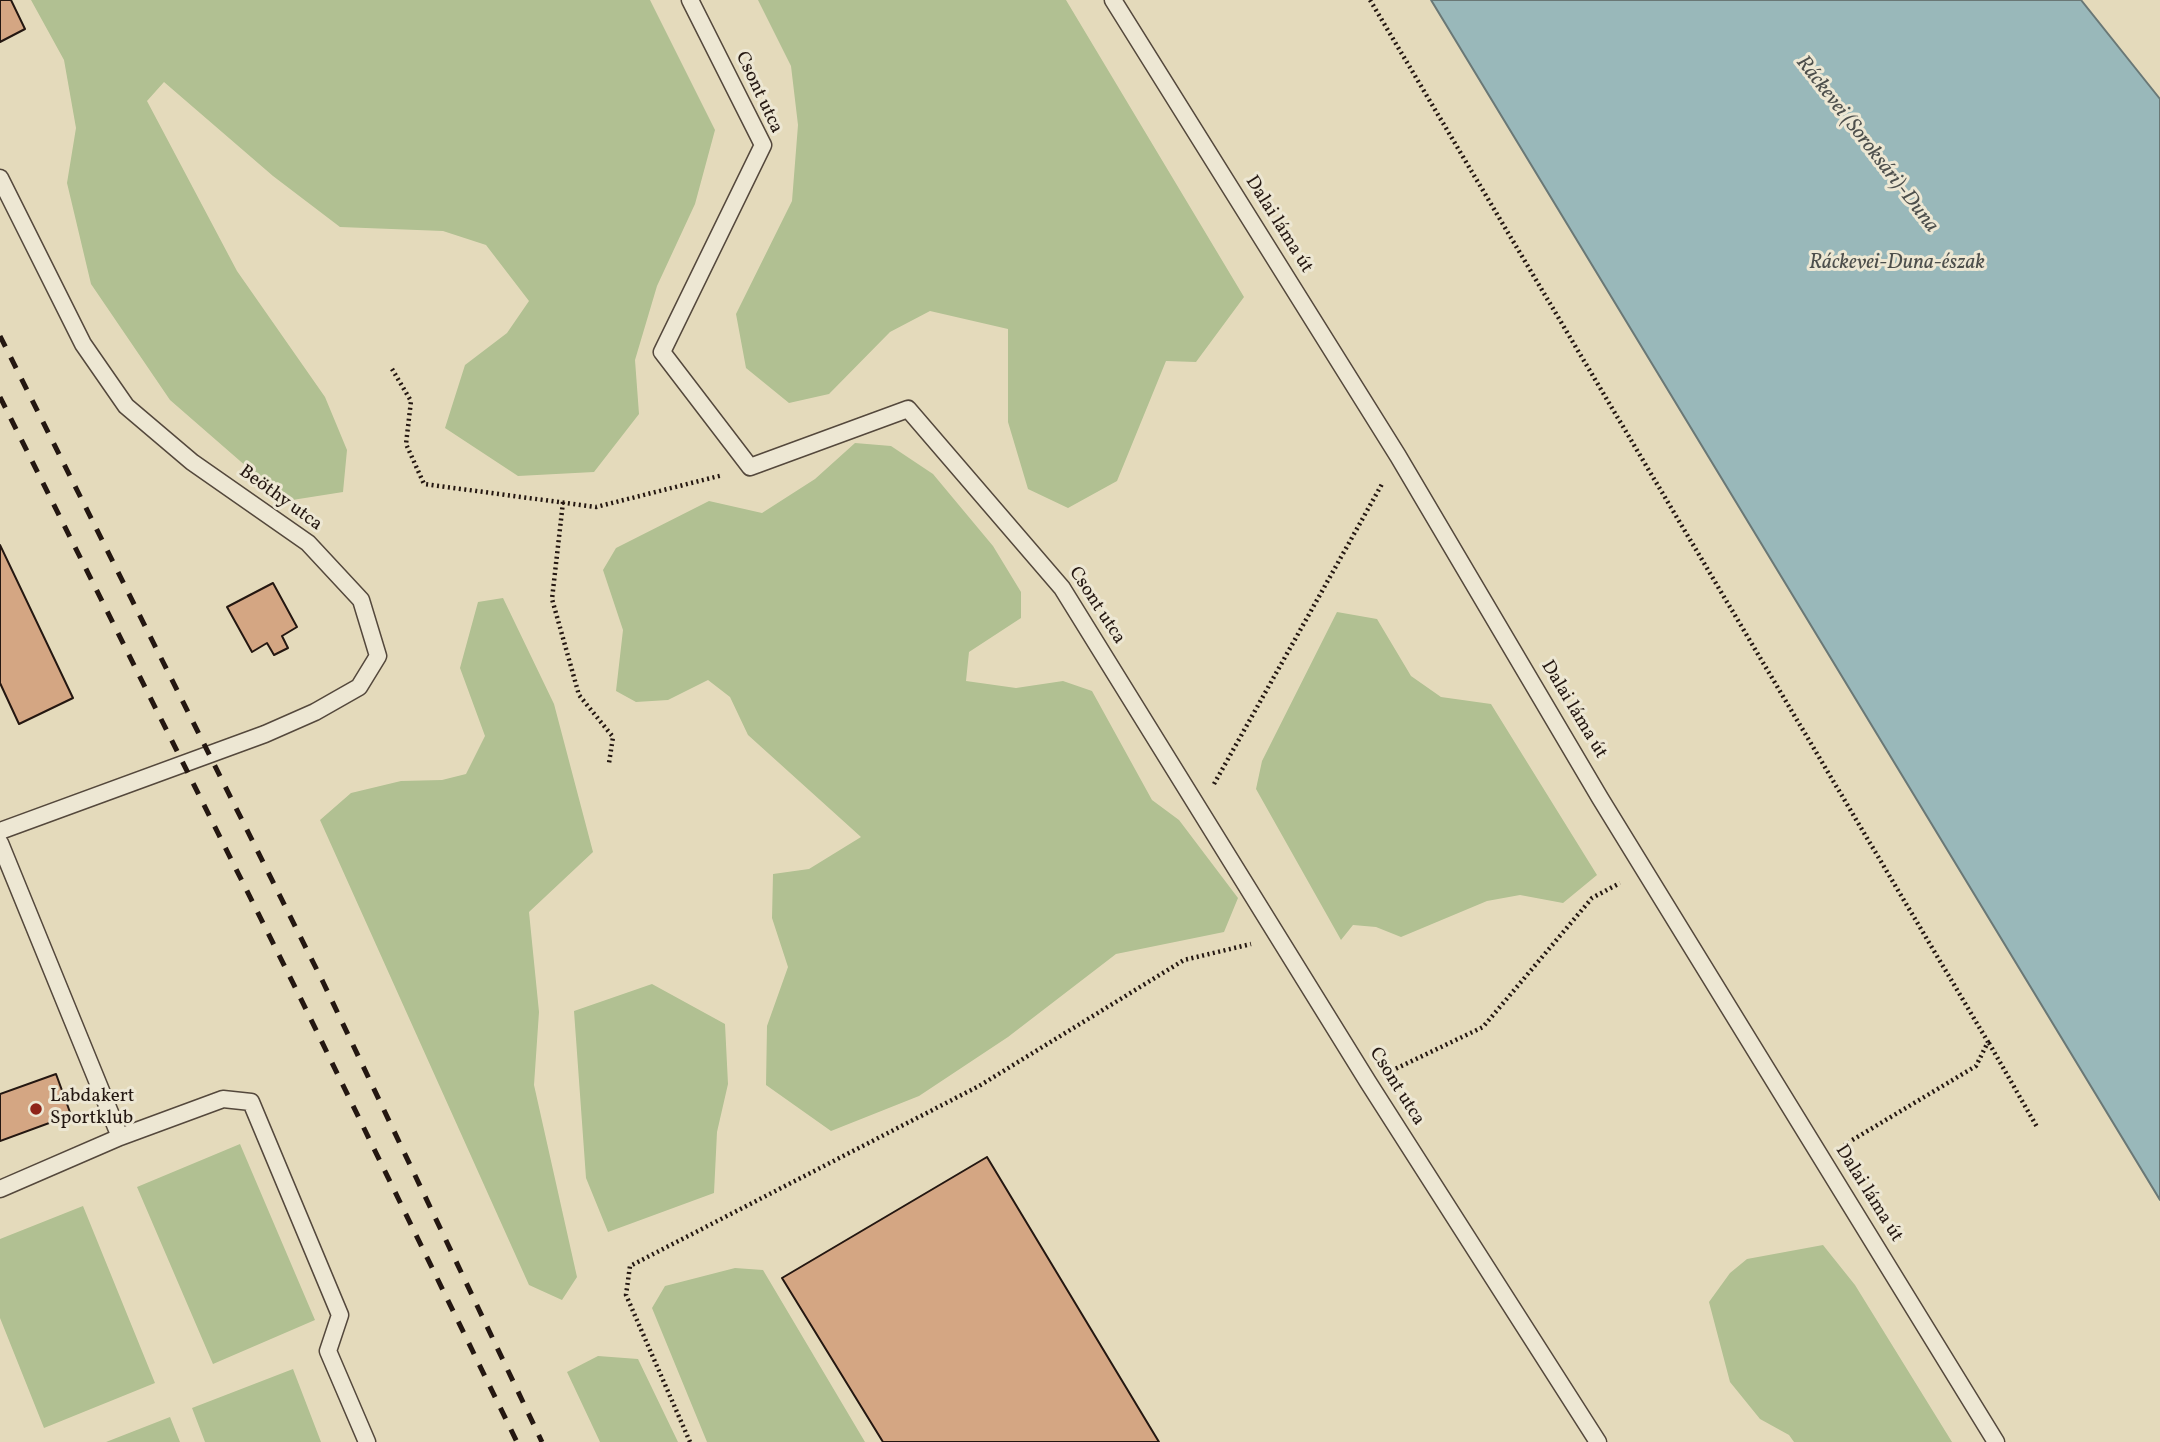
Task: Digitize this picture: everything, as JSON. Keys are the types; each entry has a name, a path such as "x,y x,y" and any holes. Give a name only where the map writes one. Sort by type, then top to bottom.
{"lane":[{"name":"Csont utca","path":"690,0 763,145 662,352 751,467 908,409 1062,588 1368,1082 1598,1442"},
{"name":"Dalai láma út","path":"1113,0 1398,456 1645,871 1996,1442"},
{"name":"Beöthy utca","path":"0,178 83,344 126,406 192,462 308,543 361,600 378,656 359,687 316,712 265,734 0,831"},
{"path":"0,842 120,1137"},
{"path":"0,1189 120,1137 223,1099 251,1102 340,1315 328,1352 367,1442"}],"path":[{"path":"1370,0 2037,1127"},
{"path":"393,369 411,401 406,444 424,484 596,507 751,467"},
{"path":"1199,810 1398,456"},
{"path":"564,502 552,599 579,695 613,737 609,763"},
{"path":"1368,1082 1483,1027 1592,898 1645,871"},
{"path":"690,1442 626,1295 630,1266 979,1086 1184,960 1279,938"},
{"path":"1822,1159 1976,1066 1988,1042"}],"green space":[{"path":"31,0 650,0 715,130 695,204 657,286 635,360 639,414 594,472 518,476 445,428 465,365 507,333 529,301 486,245 443,231 340,227 273,176 164,82 147,101 237,271 325,397 347,450 343,492 286,501 170,400 91,284 67,183 76,128 64,60"},
{"path":"758,0 1066,0 1244,297 1196,362 1166,361 1117,481 1068,508 1028,489 1008,422 1008,329 930,311 890,332 829,394 789,403 746,368 736,314 792,201 798,125 791,66"},
{"path":"855,443 891,446 933,474 993,546 1021,592 1021,618 969,652 966,681 1016,688 1063,681 1092,691 1152,800 1179,820 1238,898 1224,932 1116,954 1008,1037 919,1096 831,1131 766,1085 767,1026 788,967 772,918 773,874 809,869 861,837 748,735 730,697 708,680 668,700 636,702 616,691 623,630 603,570 616,548 709,501 762,513 815,479"},
{"path":"503,598 554,704 593,852 529,912 539,1012 534,1085 577,1277 562,1300 529,1285 320,820 351,793 401,781 442,780 466,774 485,736 460,668 478,602"},
{"path":"1337,612 1377,619 1411,676 1441,697 1491,704 1597,875 1563,903 1520,895 1487,901 1401,937 1376,927 1353,925 1341,940 1256,789 1262,761"},
{"path":"652,984 725,1024 728,1084 717,1132 714,1193 608,1232 586,1178 574,1011"},
{"path":"240,1144 315,1320 213,1364 137,1187"},
{"path":"83,1206 155,1383 44,1428 0,1318 0,1239"},
{"path":"1823,1245 1855,1285 1952,1442 1794,1442 1789,1435 1760,1419 1730,1382 1709,1302 1730,1273 1747,1259"},
{"path":"735,1268 763,1270 865,1442 707,1442 652,1308 665,1286"},
{"path":"598,1356 638,1359 678,1442 600,1442 567,1372"},
{"path":"293,1369 321,1442 205,1442 192,1408"},
{"path":"170,1417 180,1442 106,1442"}],"water":[{"name":"Ráckevei-Duna-észak","path":"1431,0 2081,0 2160,99 2160,1200"}],"building":[{"path":"0,0 11,0 25,29 0,42"},
{"path":"0,545 73,698 19,724 0,683"},
{"path":"273,583 297,627 282,636 288,648 274,655 267,643 252,652 227,607"},
{"path":"56,1074 71,1115 0,1141 0,1094"},
{"path":"987,1157 1159,1442 883,1442 782,1278"}],"railway":[{"path":"0,336 323,982 542,1442"},
{"path":"0,397 299,995 517,1442"}],"place":[{"name":"Labdakert Sportklub","path":"36,1109"}],"water label":[{"name":"Ráckevei (Soroksári)-Duna","path":"1866,145"}]}
